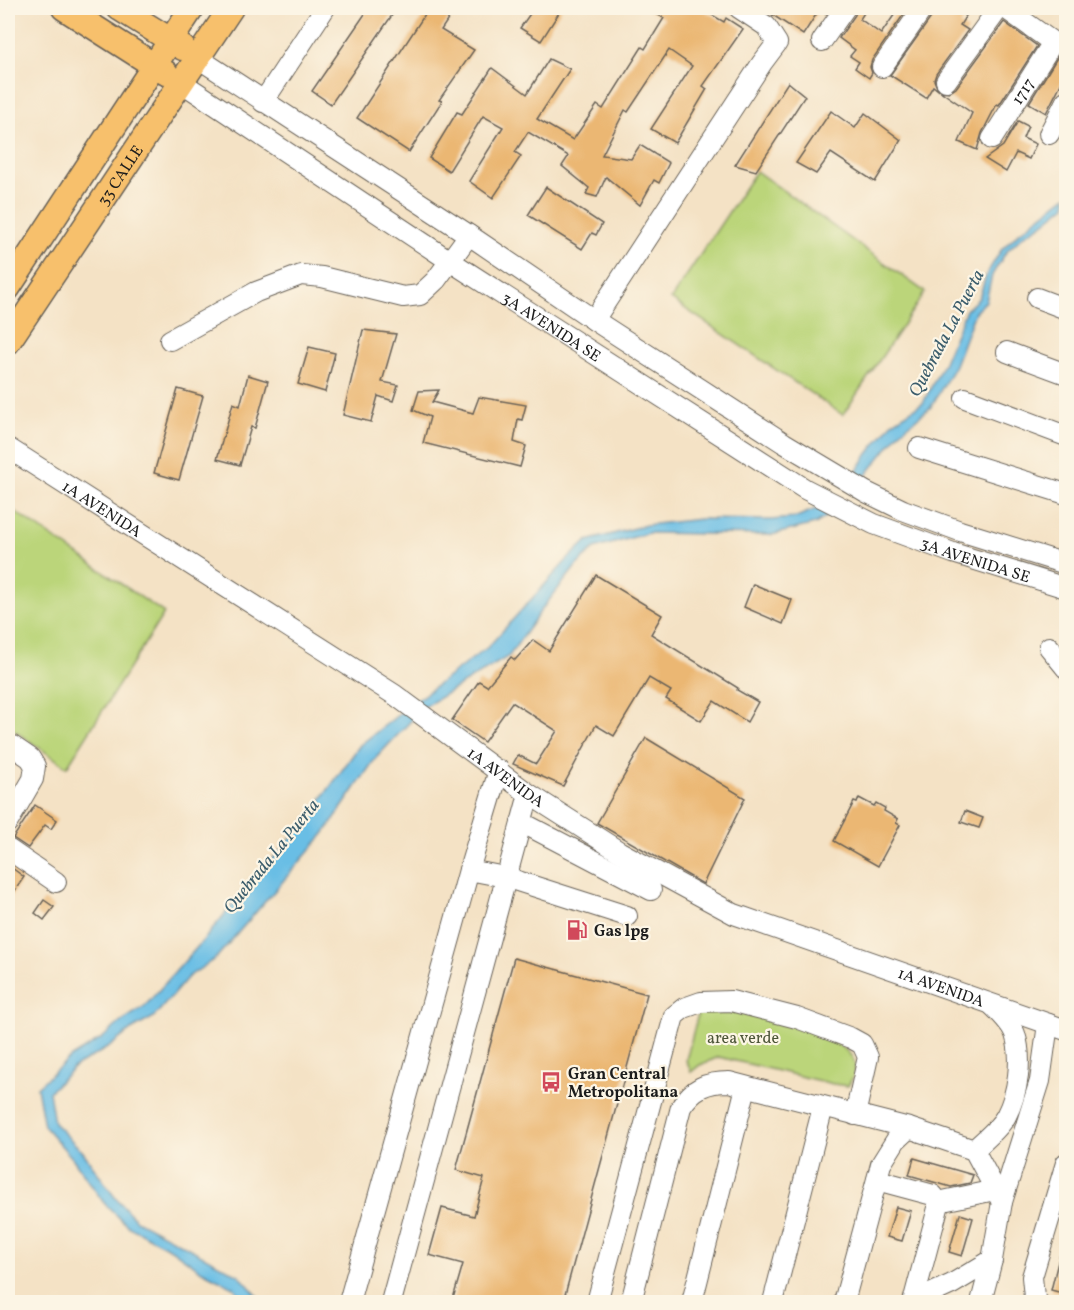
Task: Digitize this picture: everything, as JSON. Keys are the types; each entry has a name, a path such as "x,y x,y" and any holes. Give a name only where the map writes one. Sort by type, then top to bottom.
{"main road":[{"name":"3A AVENIDA SE","path":"64,8 181,82"},
{"name":"33 CALLE","path":"8,288 192,8"},
{"name":"33 CALLE","path":"8,342 231,8"},
{"name":"3A AVENIDA SE","path":"130,10 198,58"}],"street":[{"path":"263,102 325,8"},
{"path":"594,320 777,43 766,26 739,8"},
{"path":"822,41 844,8"},
{"path":"882,67 923,8"},
{"path":"946,81 999,8"},
{"name":"1717","path":"992,139 1050,47 1051,41 1005,8"},
{"name":"3A AVENIDA SE","path":"198,58 594,320 784,443 866,492 903,510 960,531 1066,564"},
{"name":"3A AVENIDA SE","path":"181,82 450,261 805,489 874,524 953,554 1066,588"},
{"path":"1049,134 1066,101"},
{"path":"170,340 256,292 301,275 322,277 403,297 420,295 436,280 468,235"},
{"path":"1037,298 1066,309"},
{"path":"1007,352 1066,374"},
{"path":"965,398 1066,436"},
{"name":"1A AVENIDA","path":"8,448 395,695 529,794 620,852 734,914 1057,1027"},
{"path":"918,448 1066,494"},
{"path":"1049,647 1066,668"},
{"path":"8,743 30,758 35,766 33,779 8,822"},
{"path":"350,1302 469,870 499,770"},
{"path":"391,1302 529,794"},
{"path":"520,822 651,890"},
{"path":"8,849 56,882"},
{"path":"469,870 505,878 627,916"},
{"path":"597,1302 674,1016 684,1008 700,1002 731,1001 797,1018 862,1044 868,1057 855,1115"},
{"path":"974,1150 1005,1118 1017,1082 1017,1046 1014,1033 1004,1017 992,1005"},
{"path":"981,1302 992,1260 999,1196 1057,1027"},
{"path":"631,1302 681,1107 688,1096 700,1086 714,1082 729,1082 909,1128 974,1150 999,1196"},
{"path":"692,1302 746,1087"},
{"path":"773,1302 823,1107"},
{"path":"844,1302 885,1154 909,1128"},
{"path":"1038,1302 1034,1297 1032,1277 1066,1163"},
{"path":"877,1180 933,1195 938,1202 913,1302"},
{"path":"938,1202 999,1196"},
{"path":"913,1302 952,1284 992,1260"}],"green space":[{"path":"756,171 925,292 843,415 671,299"},
{"path":"8,507 164,613 67,767 8,726"},
{"name":"area verde","path":"719,1006 793,1025 832,1041 846,1051 854,1061 855,1071 850,1083 848,1086 833,1084 719,1057 700,1065 691,1072 686,1060 698,1014"}],"water":[{"path":"1066,196 1066,205 1023,236 1006,252 992,275 986,301 975,312 955,365 931,407 901,431 862,480 854,475 893,422 923,403 944,362 966,310 979,298 987,273 1002,249"},
{"path":"831,503 834,512 815,524 771,535 648,533 594,549 577,565 542,609 509,656 424,707 375,759 324,834 216,958 188,977 154,1017 74,1067 49,1092 54,1123 83,1152 114,1196 136,1220 239,1275 263,1302 246,1302 233,1287 202,1271 171,1249 129,1227 104,1203 73,1159 44,1126 37,1087 71,1057 101,1039 122,1021 145,1006 302,826 360,745 488,647 587,541 646,525 701,519 794,518"}],"building":[{"path":"369,8 397,8 331,104 312,91"},
{"path":"429,8 434,8 449,18 441,30 474,50 439,100 442,101 409,152 357,118"},
{"path":"534,8 562,8 541,41 520,28"},
{"path":"645,8 700,8 724,22 726,18 743,29 703,86 707,89 675,143 651,129 692,66 669,50 628,112 625,110 602,155 631,159 640,145 669,163 659,183 654,180 640,205 606,177 597,197 586,194 589,188 562,166 567,155 528,132 515,152 521,156 493,198 469,181 503,127 483,116 449,171 429,158 457,112 462,114 492,68 527,94 549,59 570,69 537,119 573,140 597,105 603,109 642,47 645,49 664,18"},
{"path":"762,8 831,8 826,14 819,10 803,35"},
{"path":"857,8 867,8 860,19 881,34 899,8 906,11 872,60 870,67 872,73 869,78 855,68 859,62 850,56 855,50 839,38 855,15"},
{"path":"935,8 971,8 960,25 968,30 936,74 934,80 938,90 933,86 926,98 890,75 933,15"},
{"path":"1004,22 1037,46 999,105 997,104 982,133 977,150 959,142 972,113 940,91 950,92 956,88"},
{"path":"1062,47 1066,49 1066,74 1046,113 1029,103"},
{"path":"788,82 805,96 756,171 735,165"},
{"path":"831,111 855,128 865,113 901,140 875,182 831,153 816,174 796,163"},
{"path":"1018,121 1028,126 1023,138 1036,144 1029,159 1016,153 1006,172 985,159 1003,146"},
{"path":"546,187 602,224 596,235 592,233 582,249 528,215"},
{"path":"363,330 396,334 382,382 398,385 393,401 378,396 371,422 343,415"},
{"path":"309,347 335,353 325,392 298,384"},
{"path":"248,375 268,381 255,428 251,427 240,465 217,459 233,403 240,406"},
{"path":"178,389 203,396 179,480 154,473"},
{"path":"439,390 432,402 473,413 479,397 526,405 522,420 518,419 514,442 526,446 520,467 423,443 430,417 413,410 419,391"},
{"path":"596,575 662,615 651,634 758,702 747,722 714,701 701,721 666,699 671,691 649,678 614,736 596,725 563,786 513,764 518,755 536,764 557,731 512,702 484,742 452,720 479,681 487,686 511,657 515,660 533,640 549,651"},
{"path":"753,584 792,600 783,624 744,607"},
{"path":"646,738 745,798 703,884 597,823"},
{"path":"859,798 874,806 876,803 885,808 884,811 898,819 896,823 900,825 878,866 834,841 854,802 857,803"},
{"path":"35,805 57,820 51,829 45,825 28,848 13,838"},
{"path":"965,811 983,818 979,828 961,822"},
{"path":"8,865 24,877 8,901"},
{"path":"44,900 54,907 44,920 35,913"},
{"name":"Gran Central Metropolitana","path":"514,958 647,994 563,1302 452,1302 463,1264 429,1255 442,1208 474,1216 484,1178 456,1170"},
{"path":"914,1158 973,1175 970,1183 951,1187 909,1175"},
{"path":"896,1207 911,1211 902,1241 887,1237"},
{"path":"960,1214 973,1218 962,1256 949,1252"},
{"path":"1063,1242 1066,1243 1066,1294 1051,1290"}],"place":[{"name":"Gas lpg","path":"577,930"},
{"name":"Gran Central Metropolitana","path":"551,1082"}],"water label":[{"name":"Quebrada La Puerta","path":"946,333"},
{"name":"Quebrada La Puerta","path":"271,856"}]}
